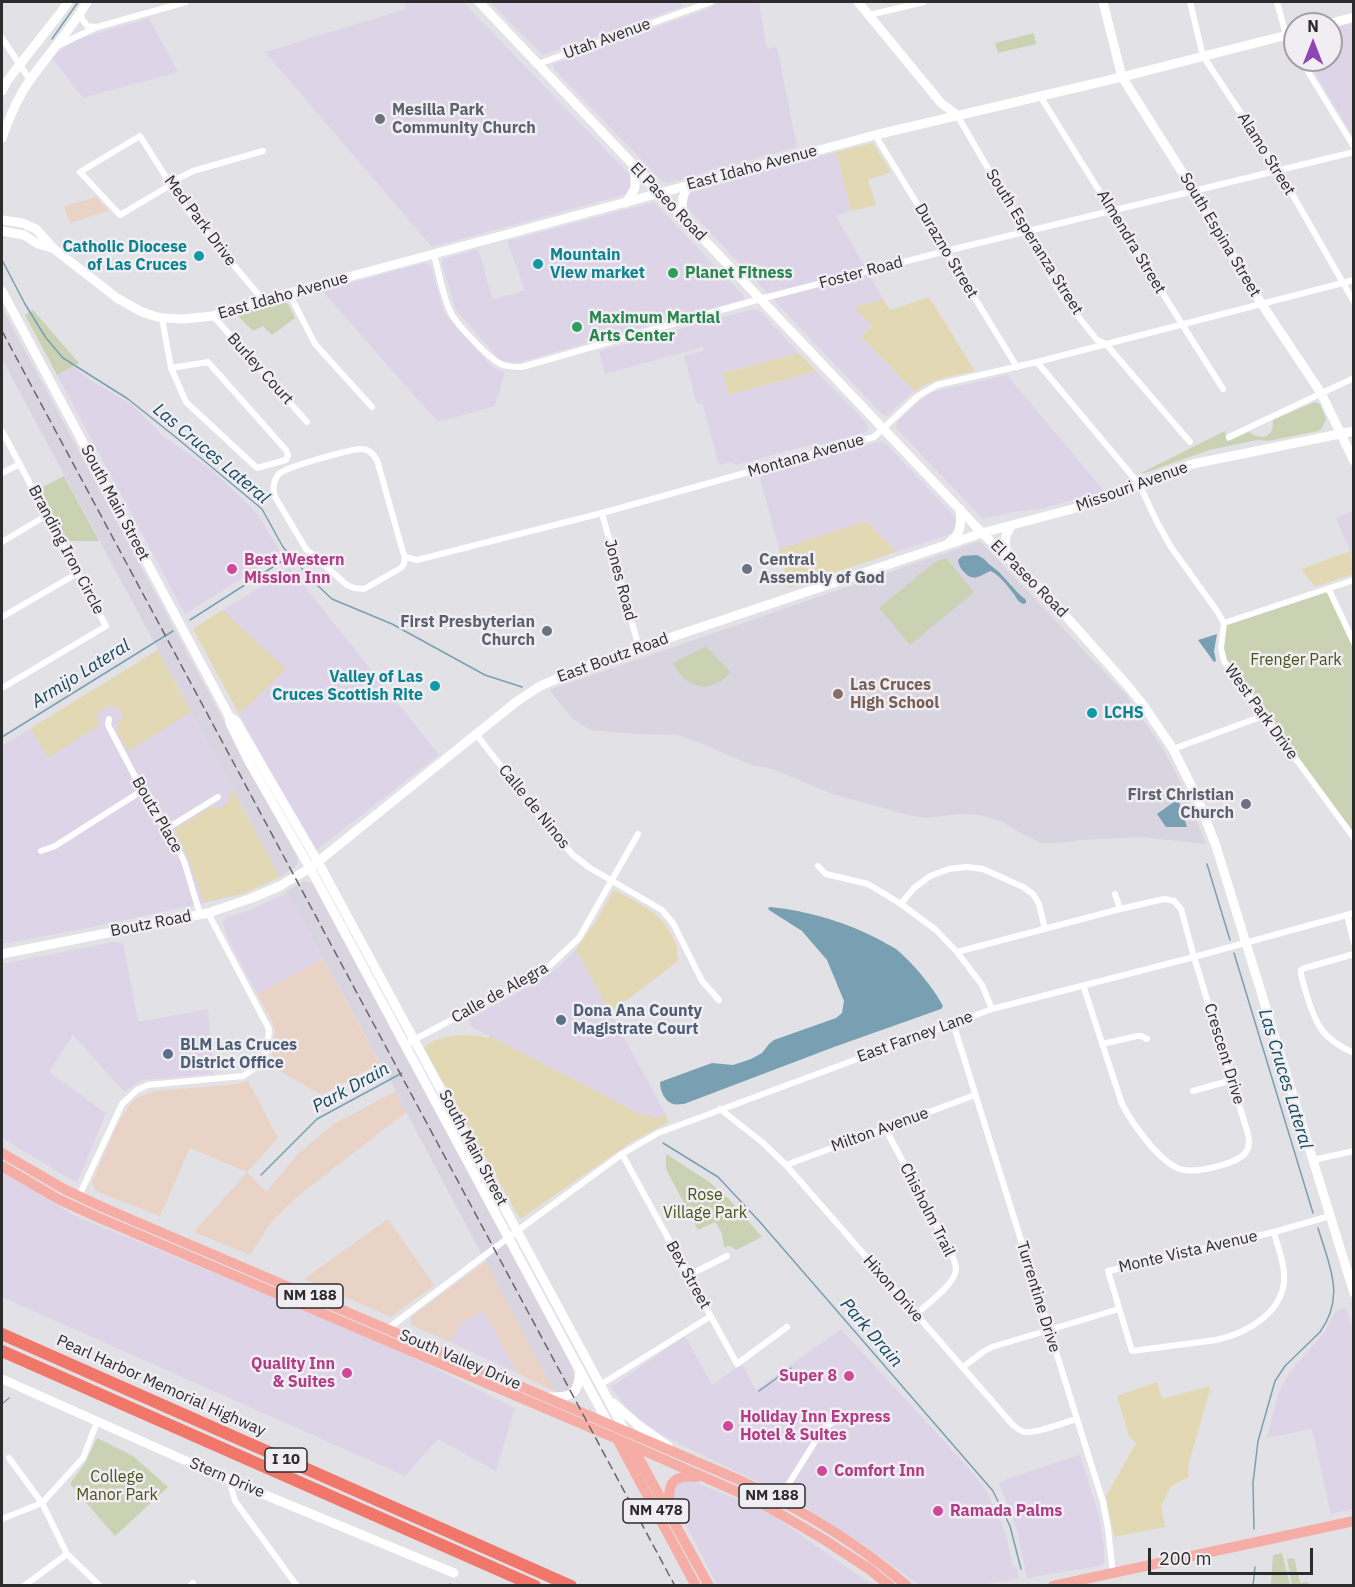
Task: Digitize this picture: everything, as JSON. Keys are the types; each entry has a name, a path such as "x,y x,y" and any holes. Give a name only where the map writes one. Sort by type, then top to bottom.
{"highway":[{"name":"Pearl Harbor Memorial Highway","path":"2,1334 571,1586"},
{"name":"Pearl Harbor Memorial Highway","path":"2,1351 535,1586"}],"main road":[{"path":"2,91 7,81 68,2"},
{"path":"2,138 10,117 30,80 87,2"},
{"name":"El Paseo Road","path":"479,2 982,532 1049,597 1128,686 1153,719 1173,749 1208,822 1353,1293"},
{"path":"858,2 941,103 957,115"},
{"name":"South Espina Street","path":"1103,2 1122,77 1261,303 1321,393 1353,461"},
{"name":"East Idaho Avenue","path":"2,220 22,223 36,229 54,249 117,298 140,311 162,318 184,319 213,316 263,300 875,135 1122,77 1283,36"},
{"path":"626,203 636,188 635,167"},
{"path":"684,218 681,204 688,186"},
{"name":"East Idaho Avenue","path":"2,231 24,235 38,244 54,249"},
{"name":"South Main Street","path":"2,291 229,716 230,723 248,760 314,865 414,1040 709,1586"},
{"name":"Missouri Avenue","path":"982,532 1091,504 1165,473 1193,464 1353,431"},
{"path":"949,544 959,532 960,509"},
{"path":"1008,558 1005,538 1012,525"},
{"name":"East Boutz Road","path":"295,877 314,865 516,702 540,686 639,648 982,532"},
{"name":"South Main Street","path":"314,865 404,1045 696,1586"},
{"name":"Boutz Road","path":"2,954 204,913 254,898 295,877"},
{"name":"South Valley Drive","path":"2,1153 76,1201 375,1336 756,1500 776,1505 856,1547 907,1586"},
{"name":"South Valley Drive","path":"2,1166 28,1182 387,1329 737,1479 890,1586"},
{"path":"548,1397 566,1396 575,1392 580,1370"},
{"name":"Stern Drive","path":"2,1379 229,1480 454,1573"},
{"path":"606,1395 638,1425 680,1454"},
{"path":"671,1515 669,1491 675,1481 680,1477 688,1476 710,1480"},
{"path":"1053,1586 1353,1521"}],"street":[{"path":"57,46 97,27 186,2"},
{"name":"Utah Avenue","path":"538,64 711,2"},
{"path":"869,15 924,2"},
{"name":"Alamo Street","path":"1190,2 1203,56 1279,171 1353,302"},
{"path":"1277,2 1283,17"},
{"path":"81,12 82,20 87,26 97,27"},
{"path":"2,38 30,80"},
{"path":"1308,72 1353,147"},
{"name":"Almendra Street","path":"1040,96 1223,389"},
{"name":"South Esperanza Street","path":"957,115 1062,296 1097,340 1106,344 1190,442"},
{"name":"Durazno Street","path":"875,135 1017,367"},
{"name":"Med Park Drive","path":"170,186 120,215 80,172 140,136 170,186 190,213 263,300"},
{"path":"170,186 177,179 193,171 263,151"},
{"name":"Foster Road","path":"434,255 451,315 488,356 502,365 522,367 760,299 1026,231 1353,152"},
{"name":"Montana Avenue","path":"405,557 417,560 602,513 874,437 925,391 937,385 1037,362 1353,280"},
{"path":"289,293 315,344 372,407"},
{"name":"Burley Court","path":"213,316 307,422"},
{"path":"162,318 171,368 186,402 257,468 286,460 288,455 286,450 208,362 171,368"},
{"path":"1037,362 1139,484 1171,547 1224,623 1353,580"},
{"path":"1229,437 1353,378"},
{"name":"Branding Iron Circle","path":"2,431 106,626 2,688"},
{"path":"362,449 368,451 377,460 405,557 401,568 369,587 359,589 347,585 303,543 274,495 276,477 286,469 351,451 362,449"},
{"path":"2,473 20,464"},
{"name":"Jones Road","path":"602,513 639,648"},
{"path":"2,542 46,515"},
{"path":"2,617 78,573"},
{"path":"1327,590 1330,592 1353,643"},
{"name":"West Park Drive","path":"1224,623 1221,648 1224,661 1353,838"},
{"path":"1173,749 1263,716"},
{"name":"Boutz Place","path":"76,1201 122,1104 137,1090 148,1085 243,1076 258,1066 267,1050 269,1029 204,913 184,861 142,790 108,725 109,719"},
{"name":"Calle de Ninos","path":"476,734 558,840 573,855 590,868 662,910 673,923 702,981 719,1000"},
{"path":"41,851 55,846 142,790"},
{"path":"166,829 218,797"},
{"name":"Calle de Alegra","path":"404,1045 544,971 579,938 638,834"},
{"path":"818,866 826,874 868,884 901,904 936,930 957,952 982,985 992,1009"},
{"path":"901,904 914,888 930,876 949,869 967,867 983,869 1033,894 1039,904 1045,929"},
{"path":"1115,894 1120,909"},
{"name":"Crescent Drive","path":"957,952 1120,909 1164,899 1174,901 1181,909 1248,1134 1250,1144 1240,1158 1190,1171 1179,1169 1162,1157 1145,1140 1130,1120 1122,1104 1083,985"},
{"path":"1350,914 1353,943"},
{"name":"East Farney Lane","path":"375,1336 622,1155 658,1132 992,1009 1350,914"},
{"path":"1353,954 1301,970 1316,1023 1333,1042 1353,1053"},
{"name":"Turrentine Drive","path":"953,1023 1103,1502 1113,1574"},
{"path":"1102,1044 1137,1036 1147,1039"},
{"path":"1193,1091 1232,1080"},
{"name":"Milton Avenue","path":"786,1165 975,1095"},
{"name":"Hixon Drive","path":"720,1110 786,1165 1012,1424 1025,1432 1033,1432 1077,1419"},
{"name":"Chisholm Trail","path":"885,1128 945,1241 956,1268 953,1281 915,1315"},
{"path":"1313,1160 1353,1151"},
{"name":"Bex Street","path":"622,1155 737,1364 787,1327"},
{"name":"Monte Vista Avenue","path":"1119,1309 1108,1271 1274,1232 1330,1216"},
{"path":"963,1367 992,1347 1119,1309 1132,1351 1228,1337 1250,1327 1269,1312 1282,1293 1284,1275 1274,1232"},
{"path":"689,1275 727,1256"},
{"path":"600,1385 711,1316"},
{"path":"2,1519 42,1503 83,1458 97,1422"},
{"path":"776,1505 824,1428 834,1422"},
{"path":"9,1458 42,1503 67,1554 100,1586"},
{"path":"229,1480 235,1501 297,1586"},
{"path":"24,1586 67,1554"}],"shaded area":[{"path":"404,2 463,2 630,175 633,186 627,194 432,247 265,52 406,9"},
{"path":"490,2 679,2 684,6 543,55"},
{"path":"720,2 759,2 767,49 777,47 797,147 668,183 663,182 554,69 554,64 707,9"},
{"path":"149,18 178,72 83,98 52,58 78,39"},
{"path":"1354,23 1353,137 1314,72 1343,72 1343,26"},
{"path":"836,152 851,211 836,216 883,299 855,307 872,326 861,337 914,391 887,416 882,414 686,207 686,200 690,193"},
{"path":"96,197 108,211 70,223 64,206"},
{"path":"654,202 744,296 744,299 516,363 498,358 456,310 442,264 443,259 478,249 493,300 525,290 507,241"},
{"path":"424,263 431,266 446,315 492,367 504,372 495,406 438,422 322,291"},
{"path":"2,308 297,857 298,864 280,877 2,359"},
{"path":"753,309 759,310 799,353 723,373 729,395 816,371 866,423 868,427 866,432 736,465 732,462 719,465 702,403 697,404 684,356 703,351 703,347 605,374 599,351"},
{"path":"73,366 90,380 131,404 164,437 213,471 253,509 281,554 185,614 57,375"},
{"path":"1007,375 1104,491 1044,508 983,519 896,428 897,422 932,392"},
{"path":"881,441 955,517 957,520 954,533 896,552 866,521 779,549 759,474"},
{"path":"1353,511 1353,550 1350,551 1336,518"},
{"name":"Las Cruces High School","path":"980,541 1128,697 1165,752 1185,791 1206,844 1141,837 1041,843 1001,821 980,815 959,814 925,818 905,814 832,794 773,769 751,765 678,735 591,730 573,719 549,690"},
{"path":"290,568 439,755 314,852 193,629"},
{"path":"158,650 280,877 245,893 226,898 2,944 2,746"},
{"path":"305,881 314,886 571,1365 575,1378 573,1388 562,1393 555,1392 396,1091 286,891"},
{"path":"287,893 323,959 257,994 227,937 224,919"},
{"path":"113,942 123,943 138,1022 208,1009 214,1074 142,1080 124,1092 73,1035 49,1072 106,1113 77,1183 2,1138 2,964"},
{"path":"576,949 666,1115 657,1118 644,1116 472,1027 468,1020 535,983 559,967"},
{"path":"323,959 380,1063 322,1095 267,1064 273,1052 275,1031 257,994"},
{"path":"248,1081 278,1138 247,1172 190,1148 160,1216 96,1191 92,1182 117,1125 136,1098 155,1091 239,1084"},
{"path":"396,1091 406,1112 298,1196 272,1221 250,1255 194,1232 247,1172 266,1192 299,1153 334,1124"},
{"path":"2,1171 73,1215 382,1342 515,1408 496,1471 438,1439 405,1476 2,1297"},
{"path":"388,1219 434,1285 391,1317 304,1279"},
{"path":"486,1261 555,1392 517,1373 484,1311 462,1322 450,1342 411,1325 411,1317"},
{"path":"1346,1308 1354,1331 1353,1509 1331,1514 1312,1429 1267,1438 1278,1394 1289,1373 1324,1333 1336,1311"},
{"path":"484,1311 517,1373 450,1342 462,1322"},
{"path":"841,1329 985,1489 1007,1538 1012,1564 1018,1570 1019,1578 982,1585 919,1585 863,1544 790,1498 662,1435 626,1407 611,1387 685,1336 712,1385 742,1364 756,1390"},
{"path":"1080,1455 1099,1516 1104,1562 1100,1566 1027,1578 1017,1530 999,1483"},
{"path":"687,1479 746,1503 758,1505 872,1585 717,1585 673,1499 673,1490"}],"green space":[{"path":"1034,33 1036,44 998,53 995,43"},
{"path":"283,301 288,304 295,318 272,335 263,326 253,331 236,314"},
{"path":"33,310 79,363 57,375 25,315"},
{"path":"1315,402 1320,404 1326,419 1318,431 1209,450 1141,473 1225,431 1227,442 1249,432 1258,436 1266,436 1272,431 1273,420"},
{"path":"64,476 99,541 66,541 39,489"},
{"path":"946,558 974,592 910,645 879,608 935,562"},
{"name":"Frenger Park","path":"1327,589 1353,640 1353,838 1221,654 1224,623"},
{"path":"706,646 730,672 723,680 715,684 699,686 684,678 673,663"},
{"name":"Rose Village Park","path":"666,1154 708,1181 728,1198 762,1237 736,1250 730,1246 724,1247 722,1233 715,1222 698,1230 666,1169"},
{"name":"College Manor Park","path":"97,1438 133,1456 168,1487 115,1536 70,1484 85,1463"},
{"path":"1282,1553 1290,1585 1271,1585 1273,1555"},
{"path":"1294,1558 1300,1583 1308,1582 1309,1585 1292,1585 1287,1559"}],"sand":[{"path":"873,143 891,172 868,180 876,205 851,211 836,152"},
{"path":"929,297 975,371 935,381 915,392 861,337 872,326 854,307 883,299 890,310"},
{"path":"799,353 816,371 729,395 723,373"},
{"path":"866,521 896,552 789,588 779,549"},
{"path":"1353,550 1353,574 1315,587 1301,569"},
{"path":"222,610 286,669 239,714 193,629"},
{"path":"158,650 191,712 128,751 117,731 122,718 120,710 117,707 107,707 96,714 100,725 48,758 31,728"},
{"path":"232,789 280,877 245,893 204,902 176,829 210,807 222,808 230,800 229,792"},
{"path":"613,891 652,911 658,917 675,942 679,960 610,1013 576,949 596,921"},
{"path":"461,1035 488,1038 490,1036 644,1116 652,1115 657,1118 666,1115 669,1122 633,1141 520,1219 424,1048 436,1040"},
{"path":"1157,1382 1162,1399 1210,1386 1188,1466 1189,1477 1171,1486 1161,1506 1165,1527 1114,1537 1106,1496 1136,1443 1129,1436 1117,1396"}],"water":[{"path":"977,555 999,572 1026,600 1026,603 1019,602 1003,581 991,571 975,578 968,576 960,567 958,560 962,556"},
{"path":"1217,634 1214,651 1216,661 1214,662 1198,640"},
{"path":"1178,799 1187,827 1166,827 1157,814"},
{"path":"770,907 813,914 841,923 894,948 922,975 943,1006 941,1009 684,1104 670,1103 663,1095 660,1082 712,1063 733,1065 751,1059 762,1053 774,1040 836,1018 842,1013 844,1001 827,960 802,931 769,910"}],"waterway":[{"name":"Las Cruces Lateral","path":"52,39 78,2"},
{"name":"Las Cruces Lateral","path":"2,260 46,338 63,358 128,399 262,509 283,547 332,599 392,624 485,675 522,687"},
{"name":"Armijo Lateral","path":"190,620 290,556"},
{"name":"Armijo Lateral","path":"2,737 173,631"},
{"name":"Las Cruces Lateral","path":"1207,864 1230,940"},
{"name":"Las Cruces Lateral","path":"1234,953 1313,1213"},
{"name":"Park Drain","path":"261,1175 317,1119 402,1073"},
{"name":"Park Drain","path":"663,1143 718,1177 760,1222 993,1491 1010,1526 1021,1569"},
{"name":"Las Cruces Lateral","path":"1254,1529 1253,1483 1258,1441 1275,1381 1285,1366 1320,1332 1328,1319 1332,1306 1333,1280 1318,1228"},
{"path":"759,1391 791,1368"},
{"name":"Park Drain","path":"2,1404 9,1398"},
{"name":"Las Cruces Lateral","path":"1253,1586 1255,1567"}],"railway":[{"path":"2,331 675,1586"}],"place":[{"name":"Mesilla Park Community Church","path":"380,119"},
{"name":"Catholic Diocese of Las Cruces","path":"199,256"},
{"name":"Mountain View market","path":"538,264"},
{"name":"Planet Fitness","path":"673,273"},
{"name":"Maximum Martial Arts Center","path":"577,327"},
{"name":"Best Western Mission Inn","path":"232,569"},
{"name":"Central Assembly of God","path":"747,569"},
{"name":"First Presbyterian Church","path":"547,631"},
{"name":"Valley of Las Cruces Scottish Rite","path":"435,686"},
{"name":"Las Cruces High School","path":"838,694"},
{"name":"LCHS","path":"1092,713"},
{"name":"First Christian Church","path":"1246,804"},
{"name":"Dona Ana County Magistrate Court","path":"561,1020"},
{"name":"BLM Las Cruces District Office","path":"168,1054"},
{"name":"Quality Inn & Suites","path":"347,1373"},
{"name":"Super 8","path":"849,1376"},
{"name":"Holiday Inn Express Hotel & Suites","path":"728,1426"},
{"name":"Comfort Inn","path":"822,1471"},
{"name":"Ramada Palms","path":"938,1511"}]}
